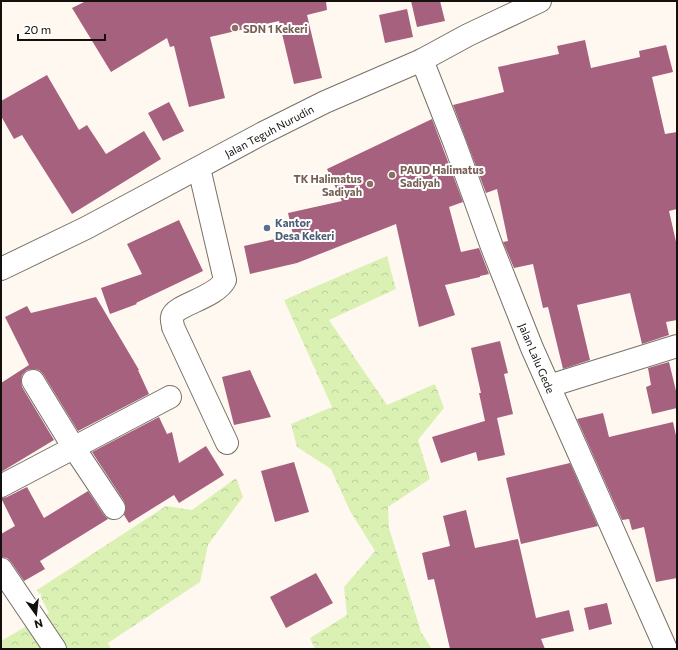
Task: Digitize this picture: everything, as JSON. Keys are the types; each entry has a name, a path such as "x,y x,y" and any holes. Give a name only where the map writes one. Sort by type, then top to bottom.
{"street":[{"name":"Jalan Teguh Nurudin","path":"1,269 79,232 139,198 200,168 263,133 324,102 422,60 468,35 540,1"},
{"name":"Jalan Lalu Gede","path":"422,60 455,144 492,247 532,348 666,649"},
{"path":"200,168 225,280 222,287 206,297 175,311 172,318 173,327 227,443"},
{"path":"549,386 677,346"},
{"path":"33,380 74,448 114,508"},
{"path":"1,486 170,397"},
{"path":"1,569 54,649"}],"green space":[{"path":"387,256 396,289 329,320 387,405 435,384 444,408 418,440 430,479 388,507 389,528 421,632 432,649 315,649 310,638 347,615 344,587 375,551 350,511 331,469 297,447 291,424 332,407 284,300"},
{"path":"236,478 243,497 208,545 200,582 108,643 111,649 1,649 1,641 49,613 37,590 166,506 192,510"}],"building":[{"path":"86,1 326,1 327,10 307,15 322,78 294,84 279,21 210,37 225,98 189,107 174,46 170,47 167,38 111,72 72,8"},
{"path":"411,1 440,1 445,21 417,27"},
{"path":"407,9 413,37 385,43 379,15"},
{"path":"585,40 591,68 640,57 639,51 666,45 673,72 652,77 665,134 677,132 677,209 669,211 677,246 677,320 666,322 669,335 642,344 630,293 577,305 590,360 563,369 548,307 543,308 533,264 514,268 503,242 508,241 497,189 486,193 453,105 504,92 498,67 559,54 557,46"},
{"path":"47,75 79,130 87,125 106,154 144,131 161,159 72,214 22,135 14,139 1,116 1,101"},
{"path":"169,102 184,131 163,141 148,113"},
{"path":"432,119 463,202 449,207 461,252 479,248 489,274 445,285 455,315 419,327 396,224 297,263 250,274 244,246 293,235 288,213 342,201 327,169"},
{"path":"179,220 203,271 136,303 137,304 110,314 101,288 142,274 127,244"},
{"path":"96,297 139,370 149,394 78,431 43,374 39,370 27,370 22,375 22,387 54,440 1,472 1,383 29,365 5,317 27,306 31,313"},
{"path":"500,341 508,373 504,374 513,414 497,418 505,455 478,461 476,452 441,463 432,437 485,421 479,393 481,393 471,348"},
{"path":"669,362 677,395 677,408 652,414 646,387 651,385 648,368"},
{"path":"250,370 271,417 234,425 222,377"},
{"path":"603,413 609,437 673,422 677,440 677,578 656,582 644,527 632,530 629,519 622,520 577,419"},
{"path":"159,417 167,434 172,432 179,463 206,446 224,475 179,503 174,495 129,523 124,515 126,508 124,501 92,452"},
{"path":"294,462 309,512 275,522 261,471"},
{"path":"570,463 598,526 521,544 506,478"},
{"path":"27,487 44,518 88,491 108,519 40,561 45,569 24,581 11,562 7,558 1,557 1,534 15,526 1,498 7,497"},
{"path":"466,510 475,548 518,539 536,618 569,610 574,631 541,639 545,649 450,649 434,579 428,580 422,553 450,546 443,516"},
{"path":"316,573 333,603 286,628 270,597"},
{"path":"607,603 612,624 589,630 584,608"}],"place":[{"name":"SDN 1 Kekeri","path":"235,28"},
{"name":"PAUD Halimatus Sadiyah","path":"392,175"},
{"name":"TK Halimatus Sadiyah","path":"370,184"},
{"name":"Kantor Desa Kekeri","path":"267,228"}]}
